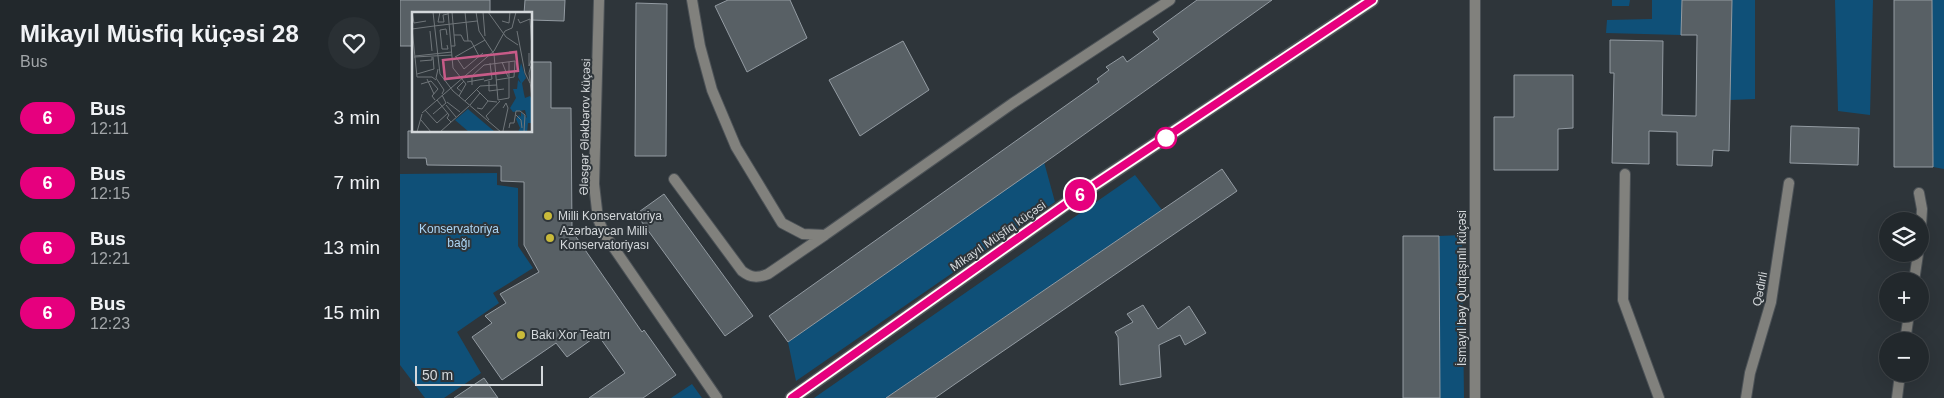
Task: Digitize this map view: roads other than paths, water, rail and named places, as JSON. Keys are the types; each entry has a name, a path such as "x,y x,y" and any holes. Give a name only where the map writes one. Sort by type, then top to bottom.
{"main road":[{"name":"Mikayıl Müşfiq küçəsi","path":"792,398 1079,195 1372,0"}],"street":[{"name":"Ələsgər Ələkbərov küçəsi","path":"600,0 594,184 598,219 605,235 717,398"},
{"path":"692,0 700,46 712,90 736,147 782,223 803,234 825,235"},
{"path":"674,180 742,271 752,277 760,277 768,274 825,235 1153,4 1170,0"},
{"name":"İsmayıl bəy Qutqaşınlı küçəsi","path":"1475,0 1475,398"},
{"path":"1625,174 1623,300 1659,398"},
{"name":"Qədirli","path":"1746,398 1750,373 1771,302 1789,183"},
{"path":"1919,193 1922,212"},
{"path":"1896,398 1899,382"}],"place":[{"name":"Milli Konservatoriya","path":"548,216"},
{"name":"Azərbaycan Milli Konservatoriyası","path":"550,238"},
{"name":"Bakı Xor Teatrı","path":"521,335"}],"park label":[{"name":"Konservatoriya bağı","path":"459,236"}]}
